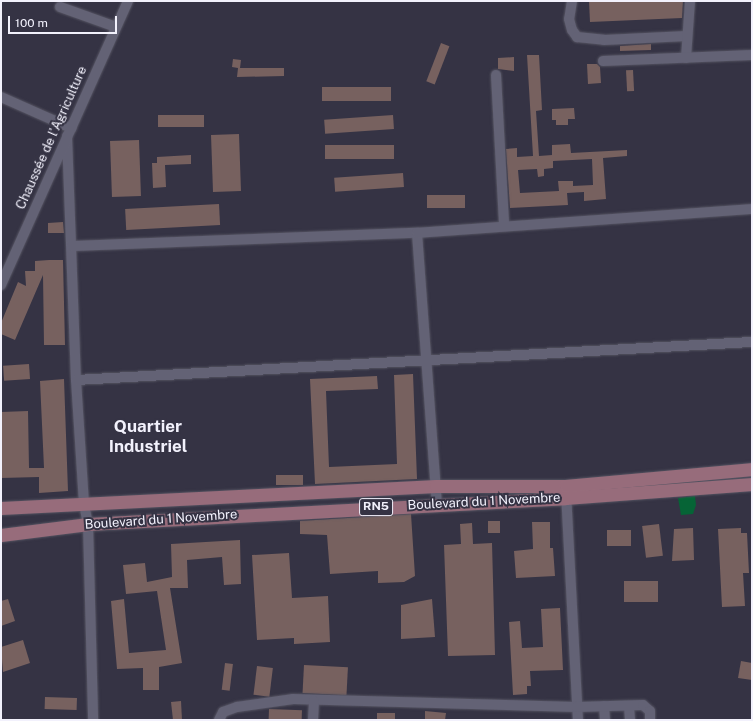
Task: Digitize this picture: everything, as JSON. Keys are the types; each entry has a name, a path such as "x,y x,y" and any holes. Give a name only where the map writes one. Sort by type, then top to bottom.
{"main road":[{"name":"Boulevard du 1 Novembre","path":"1,535 88,524 437,504 566,492 710,472 752,469"},
{"path":"710,472 712,486"},
{"name":"Boulevard du 1 Novembre","path":"1,508 436,486 566,492 752,484"},
{"path":"263,494 264,514"}],"street":[{"name":"Chaussée de l'Agriculture","path":"1,286 128,1"},
{"path":"572,1 569,19 572,30 577,37 604,40 687,36"},
{"path":"686,58 687,36 691,14 690,1"},
{"path":"60,7 116,27"},
{"path":"603,61 752,55"},
{"path":"496,75 504,225"},
{"path":"1,97 69,132 76,380 84,504 88,524 93,720"},
{"path":"72,246 417,233 504,225 752,209"},
{"path":"417,233 425,362 437,504"},
{"path":"76,380 425,362 752,342"},
{"path":"566,492 578,720"},
{"path":"219,720 223,712 255,702 293,699 314,701 577,707 648,707 650,720"},
{"path":"313,720 314,701"},
{"path":"604,706 605,720"},
{"path":"629,706 630,720"}],"green space":[{"path":"695,496 696,505 693,514 681,515 678,498"}],"building":[{"path":"589,1 683,1 682,18 590,22"},
{"path":"441,43 449,46 435,85 426,81"},
{"path":"651,44 651,50 620,51 620,46"},
{"path":"527,55 539,55 542,110 536,111 539,156 552,155 552,145 570,144 571,153 627,150 627,156 603,158 606,199 584,201 584,192 567,193 568,205 510,208 506,149 517,148 517,157 533,156","holes":["592,159 593,185 573,186 573,181 558,181 559,191 520,193 518,170 537,169 538,177 544,176 544,169 553,168 553,161"]},
{"path":"514,57 514,71 498,69 498,58"},
{"path":"233,59 241,60 240,68 284,68 284,76 237,77 238,68 232,67"},
{"path":"587,64 597,64 600,67 601,83 588,84"},
{"path":"626,70 633,70 634,91 627,91"},
{"path":"322,87 391,87 391,101 322,101"},
{"path":"574,108 575,119 568,119 568,125 556,125 556,120 552,120 552,109"},
{"path":"158,115 204,115 204,127 158,127"},
{"path":"393,115 394,129 325,134 324,120"},
{"path":"239,134 241,191 213,192 211,135"},
{"path":"139,140 141,196 112,197 110,141"},
{"path":"325,145 394,145 394,159 325,159"},
{"path":"191,155 191,164 165,165 166,187 153,188 152,163 157,163 157,157"},
{"path":"403,173 404,187 335,192 334,178"},
{"path":"427,195 465,195 465,208 427,208"},
{"path":"219,204 220,225 126,230 125,209"},
{"path":"63,222 64,233 48,233 48,223"},
{"path":"63,260 65,345 44,345 43,275 15,340 1,334 1,323 18,282 26,286 25,271 35,271 35,261"},
{"path":"29,364 30,379 4,381 3,366"},
{"path":"413,374 417,479 315,484 310,379 377,376 378,389 326,391 329,467 397,464 394,375"},
{"path":"64,379 68,491 39,493 39,477 1,478 1,412 28,411 29,468 44,468 40,381"},
{"path":"276,475 303,475 303,485 276,485"},
{"path":"411,514 415,576 404,582 378,583 378,571 330,574 327,535 300,534 300,521"},
{"path":"488,521 500,521 500,533 488,533"},
{"path":"532,522 550,522 550,548 553,548 555,576 516,578 514,551 533,549"},
{"path":"472,523 473,544 492,543 495,655 448,656 444,545 461,544 460,524"},
{"path":"659,524 663,556 646,558 642,526"},
{"path":"693,528 694,560 672,561 674,529"},
{"path":"741,528 741,533 747,533 749,573 743,573 745,606 722,607 718,529"},
{"path":"607,530 631,530 631,546 607,546"},
{"path":"240,540 241,584 224,585 222,557 187,560 188,588 170,588 182,663 159,667 159,690 143,690 143,668 117,669 111,601 124,599 129,653 166,650 157,591 126,594 123,565 145,563 147,582 172,577 171,544"},
{"path":"289,553 292,598 328,596 330,642 294,644 294,638 257,640 252,555"},
{"path":"624,581 658,581 658,602 624,602"},
{"path":"8,599 15,621 1,626 1,601"},
{"path":"432,599 435,637 401,639 401,605"},
{"path":"560,608 563,670 530,671 531,686 527,686 527,694 513,695 509,622 520,621 522,648 543,647 541,609"},
{"path":"23,640 30,663 3,672 1,647"},
{"path":"741,661 752,663 752,680 738,678"},
{"path":"225,663 233,664 230,691 222,690"},
{"path":"304,665 348,667 346,695 303,693"},
{"path":"257,666 273,668 269,697 253,695"},
{"path":"45,697 77,698 77,710 45,709"},
{"path":"181,701 182,720 173,720 171,702"},
{"path":"269,709 302,710 302,720 269,720"},
{"path":"425,711 446,713 445,720 425,720"},
{"path":"377,713 395,713 395,720 377,720"}],"district":[{"name":"Quartier Industriel","path":"148,437"}]}
